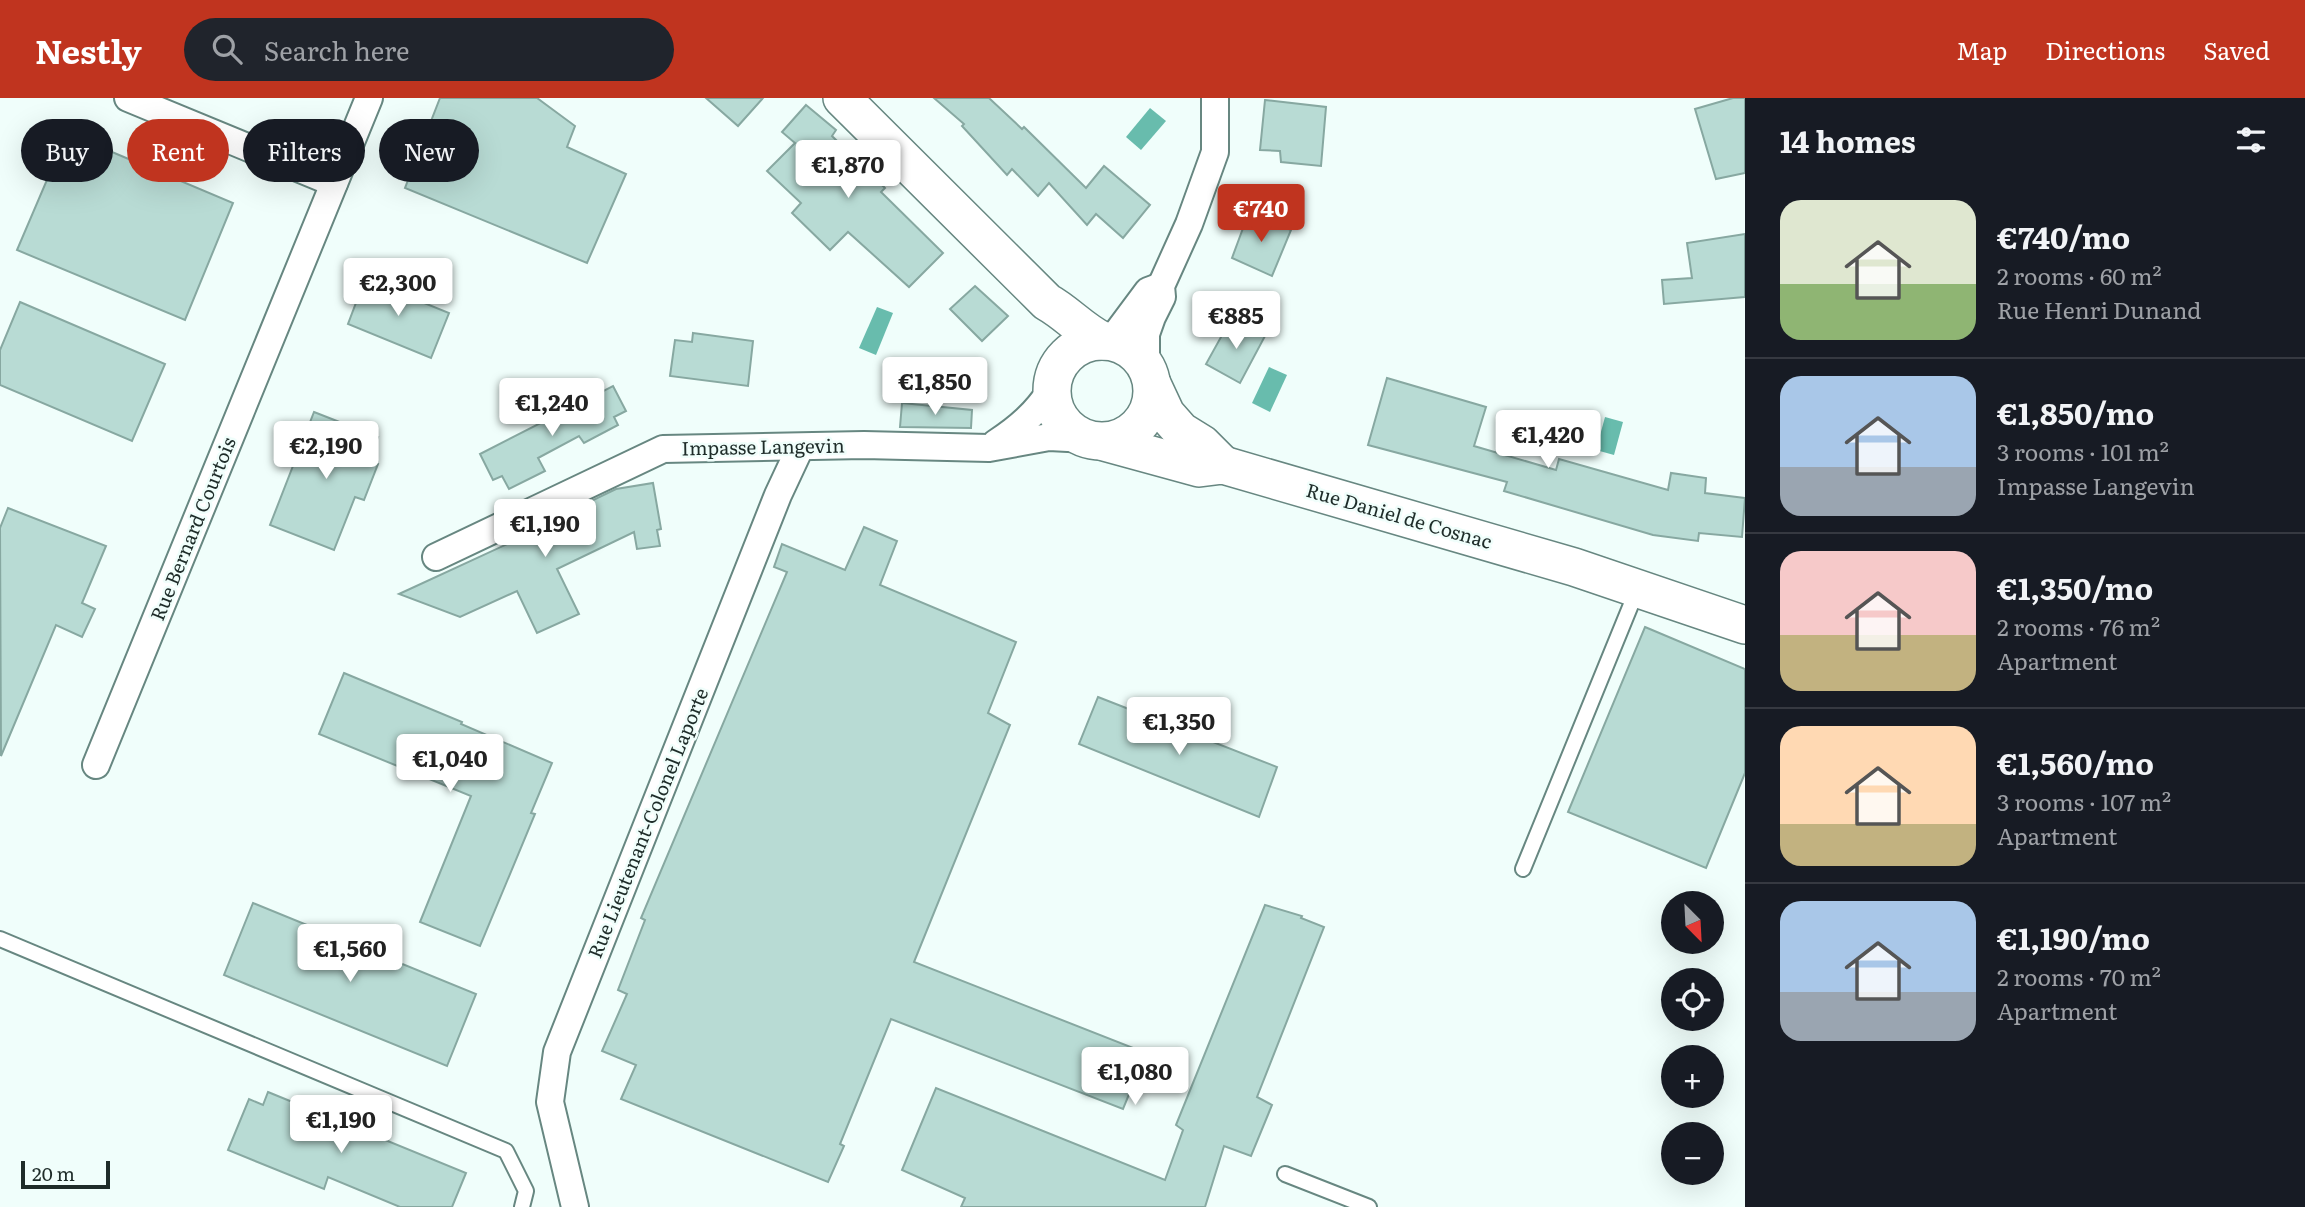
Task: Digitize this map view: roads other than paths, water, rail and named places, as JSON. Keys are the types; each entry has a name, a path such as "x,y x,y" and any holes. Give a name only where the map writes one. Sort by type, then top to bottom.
{"street":[{"path":"128,98 334,183"},
{"name":"Rue Bernard Courtois","path":"96,765 369,98"},
{"path":"842,98 1047,302 1088,334 1120,344 1135,353 1149,376"},
{"path":"1047,302 1054,334 1054,408 1059,419 1071,432 1096,441 1121,438 1136,428 1151,402 1146,334 1162,297 1161,286 1189,224 1215,152 1215,98"},
{"path":"989,448 1017,430 1037,411 1063,358 1077,347 1106,341 1148,291 1161,286"},
{"name":"Rue Daniel de Cosnac","path":"1149,376 1166,414 1181,431 1202,444 1223,465"},
{"name":"Impasse Langevin","path":"436,557 663,449 863,445 989,448 1049,437 1096,441"},
{"name":"Rue Daniel de Cosnac","path":"1096,441 1199,468 1223,465 1574,567 1745,625"},
{"name":"Rue Lieutenant-Colonel Laporte","path":"574,1206 550,1102 557,1052 778,495 800,448"},
{"name":"Rue Daniel de Cosnac","path":"1574,567 1706,587 1745,598"},
{"path":"1695,608 1745,610"}],"lane":[{"path":"1523,869 1638,589"},
{"path":"0,939 506,1151 526,1191 522,1207"},
{"path":"1285,1174 1369,1207"}]}
